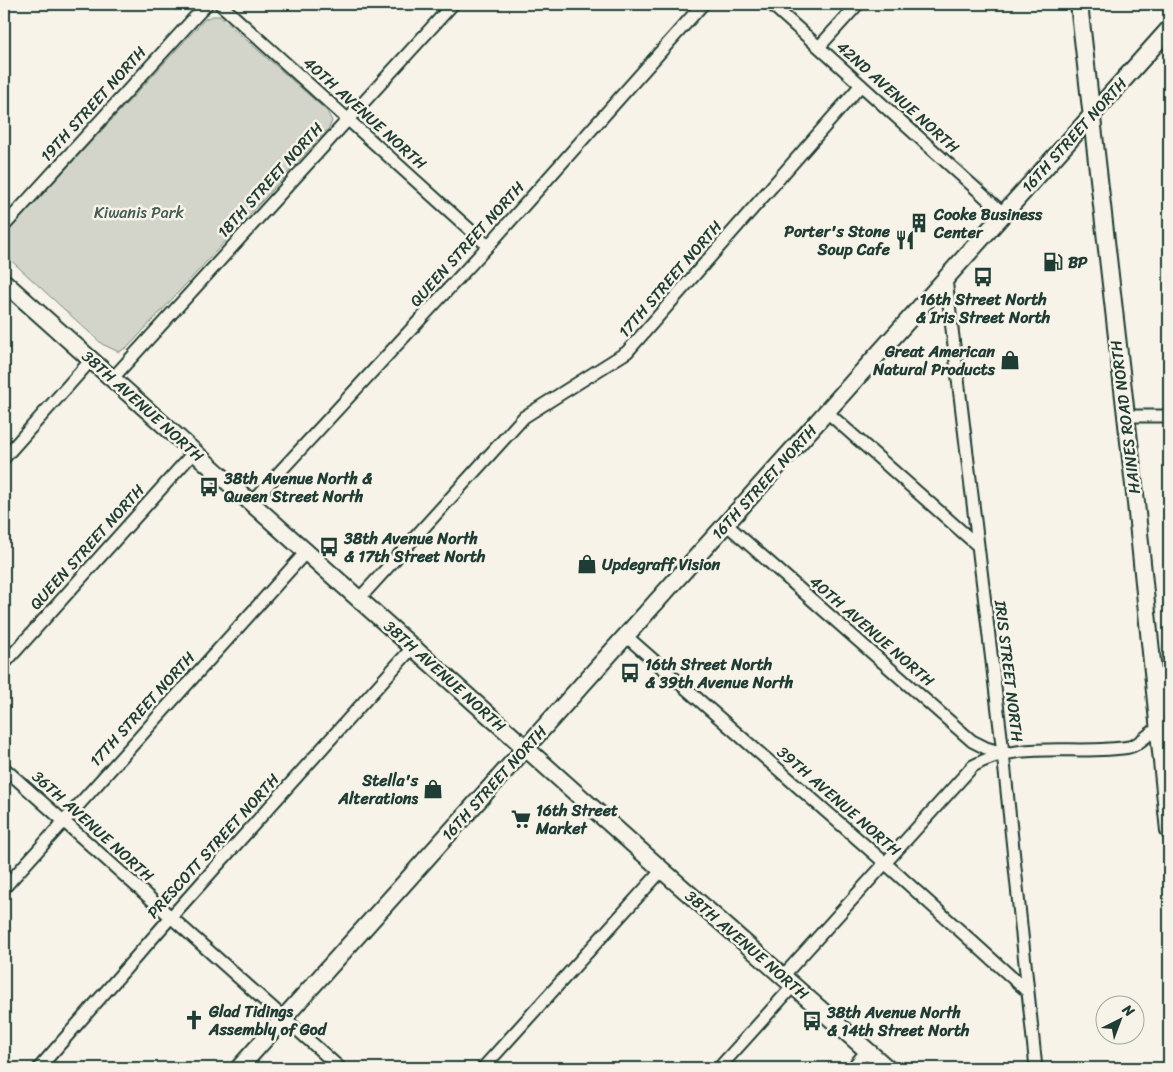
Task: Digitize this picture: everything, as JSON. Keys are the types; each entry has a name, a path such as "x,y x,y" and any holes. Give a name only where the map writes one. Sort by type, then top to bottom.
{"street":[{"name":"19TH STREET NORTH","path":"4,226 207,4"},
{"name":"40TH AVENUE NORTH","path":"220,4 488,246"},
{"name":"18TH STREET NORTH","path":"112,379 453,4"},
{"name":"QUEEN STREET NORTH","path":"251,503 488,246 703,4"},
{"name":"42ND AVENUE NORTH","path":"771,4 1004,214"},
{"path":"819,48 858,4"},
{"name":"HAINES ROAD NORTH","path":"1079,4 1090,117 1125,416 1164,726 1169,832"},
{"name":"16TH STREET NORTH","path":"239,1068 1169,29"},
{"name":"17TH STREET NORTH","path":"360,599 524,417 627,352 861,85"},
{"name":"IRIS STREET NORTH","path":"946,279 1003,753 1036,1068"},
{"name":"38TH AVENUE NORTH","path":"4,282 662,870 887,1068"},
{"path":"4,458 91,360"},
{"path":"827,412 977,544"},
{"path":"1125,416 1169,416"},
{"name":"QUEEN STREET NORTH","path":"4,664 194,452"},
{"name":"40TH AVENUE NORTH","path":"726,524 972,741 1003,753"},
{"name":"17TH STREET NORTH","path":"4,888 306,552"},
{"name":"39TH AVENUE NORTH","path":"626,636 885,863 1028,992"},
{"name":"PRESCOTT STREET NORTH","path":"39,1068 171,916 413,647"},
{"path":"719,1068 885,863 973,766 1003,753 1131,747 1164,726"},
{"name":"36TH AVENUE NORTH","path":"4,768 340,1068"},
{"path":"483,1068 662,870"},
{"path":"852,1068 867,1051"}],"green space":[{"name":"Kiwanis Park","path":"219,16 225,21 327,111 332,121 329,128 129,346 119,352 102,344 4,254 4,236 205,19"}],"place":[{"name":"Cooke Business Center","path":"919,223"},
{"name":"Porter's Stone Soup Cafe","path":"905,240"},
{"name":"BP","path":"1053,262"},
{"name":"16th Street North & Iris Street North","path":"983,277"},
{"name":"Great American Natural Products","path":"1010,360"},
{"name":"38th Avenue North & Queen Street North","path":"209,487"},
{"name":"38th Avenue North & 17th Street North","path":"329,547"},
{"name":"Updegraff Vision","path":"587,564"},
{"name":"16th Street North & 39th Avenue North","path":"630,673"},
{"name":"Stella's Alterations","path":"433,789"},
{"name":"16th Street Market","path":"521,819"},
{"name":"Glad Tidings Assembly of God","path":"194,1020"},
{"name":"38th Avenue North & 14th Street North","path":"812,1021"}]}
